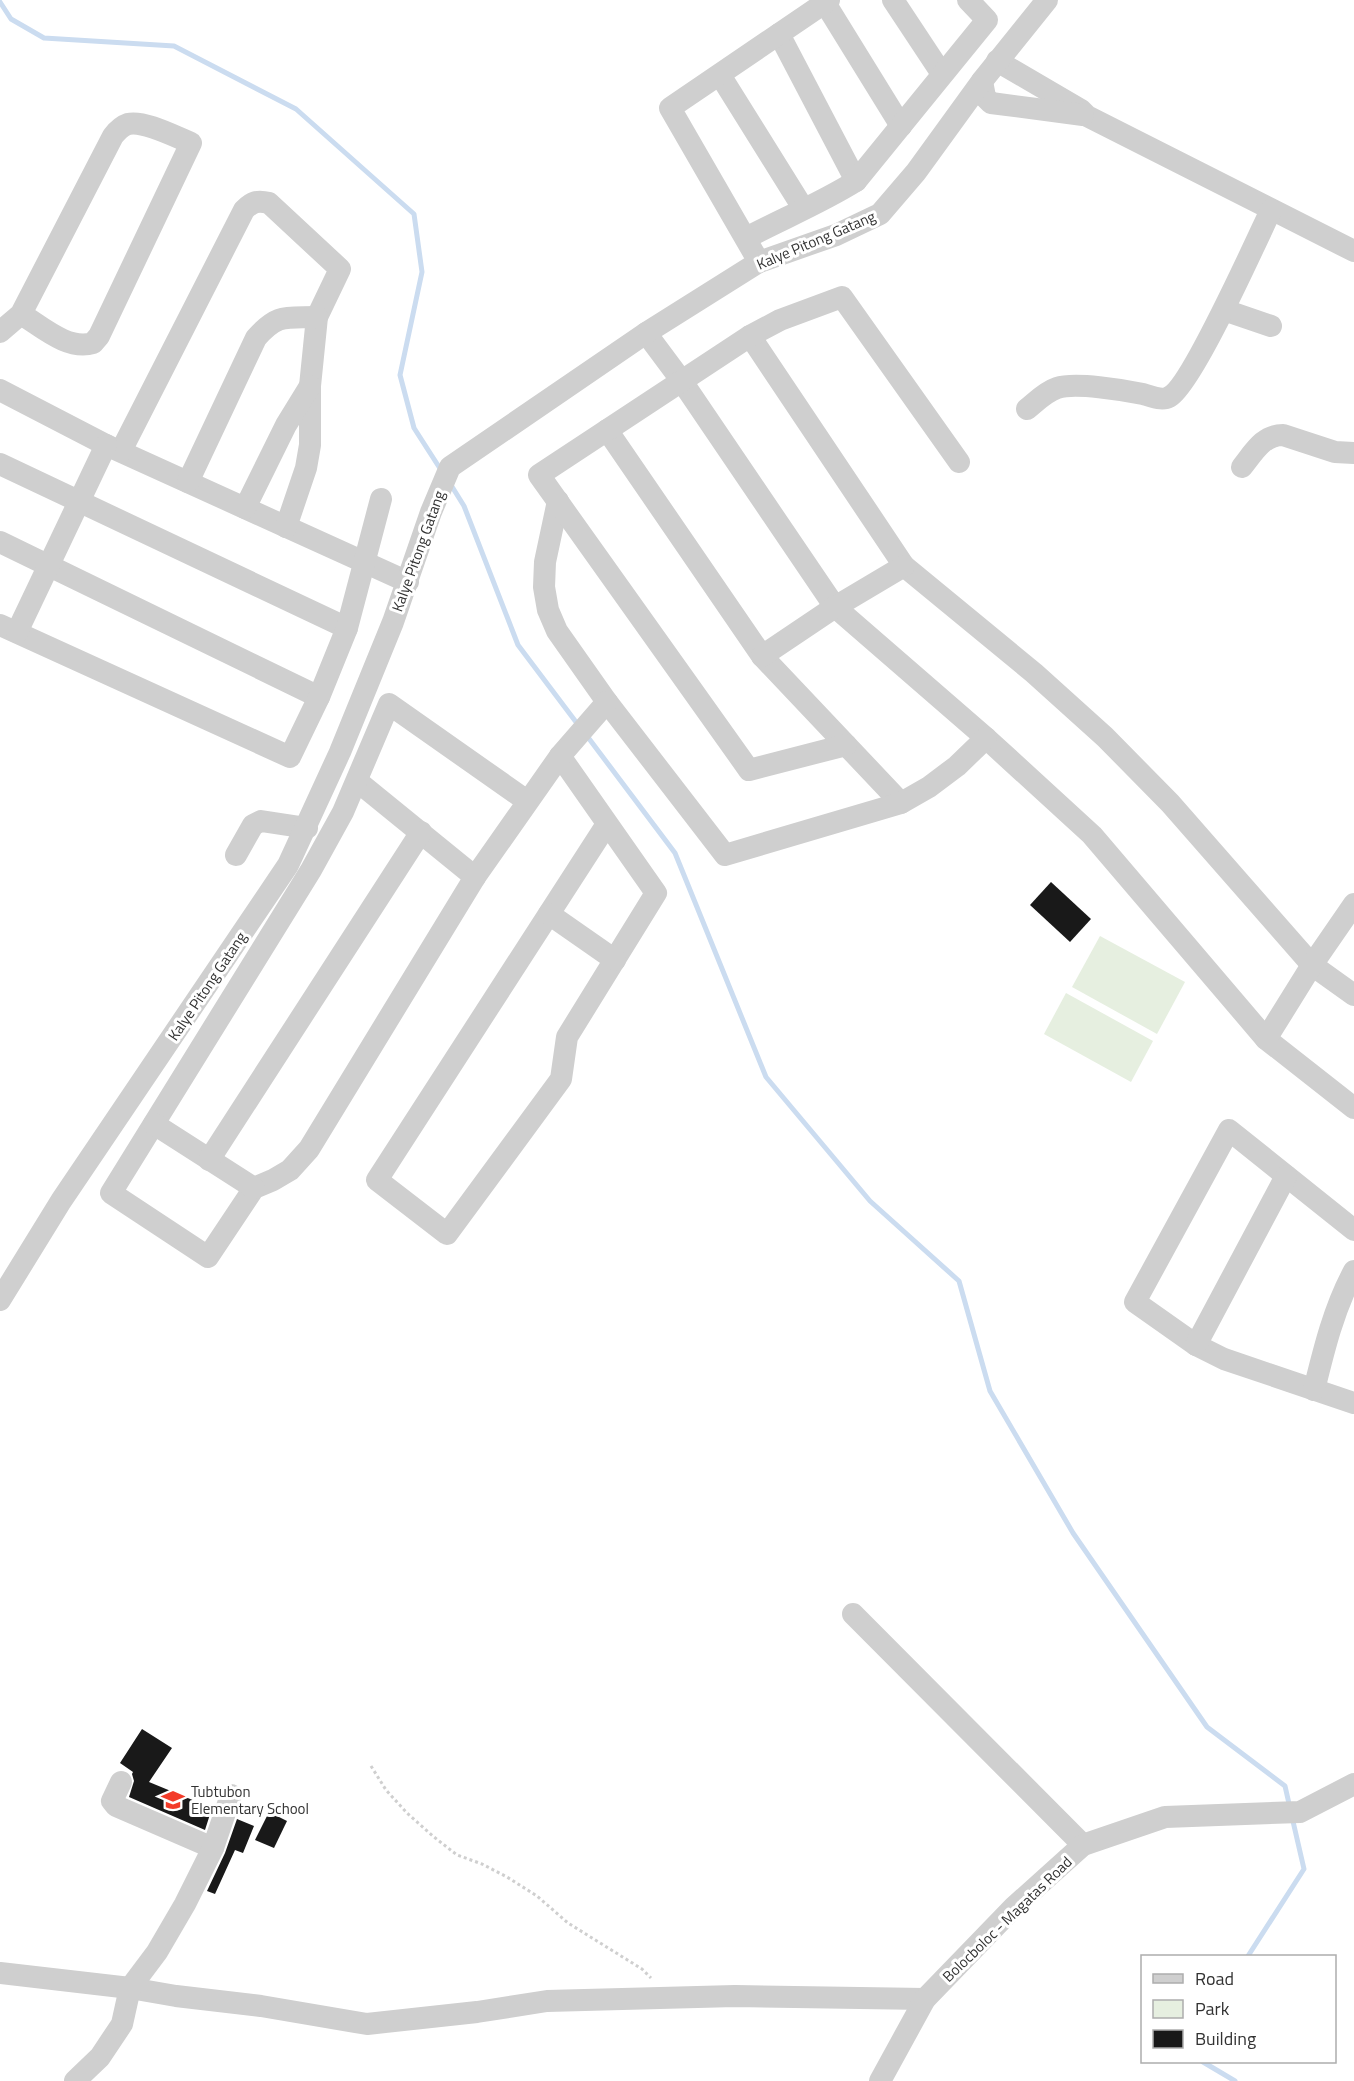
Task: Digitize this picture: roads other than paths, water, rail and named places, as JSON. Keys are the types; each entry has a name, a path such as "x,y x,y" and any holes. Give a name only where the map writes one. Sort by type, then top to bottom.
{"street":[{"path":"893,0 942,74"},
{"path":"746,238 803,208 833,196 856,181 987,20 968,0"},
{"name":"Kalye Pitong Gatang","path":"0,1300 61,1201 288,865 307,828 344,742 408,582 438,494 450,467 646,333 759,262 836,235 880,214 916,172 997,61 1047,0"},
{"path":"759,262 670,108 827,1 901,126"},
{"path":"779,34 856,181"},
{"path":"997,61 1087,116 1354,250"},
{"path":"720,75 803,208"},
{"path":"982,81 985,97 992,103 1087,116"},
{"path":"0,332 21,314 113,136 120,129 129,124 143,125 191,143 99,336 93,343 86,345 68,342 21,314"},
{"path":"286,526 306,468 310,445 310,386 318,317 340,269 276,208 259,200 243,210 113,448 79,501 48,566 8,628 290,757 319,698 347,628 381,499"},
{"path":"1027,409 1045,394 1057,388 1074,385 1161,398 1169,398 1174,394 1224,310 1271,210"},
{"path":"846,745 749,770 539,475 750,336 780,320 842,297 959,462"},
{"path":"1224,310 1271,326"},
{"path":"188,482 256,338 277,319 318,317"},
{"path":"646,333 681,380 835,607 986,738 1092,835 1266,1039 1354,1108"},
{"path":"750,336 904,566 1034,673 1106,737 1170,802 1312,965 1354,995"},
{"path":"245,508 286,425 310,386"},
{"path":"0,390 113,448 408,582"},
{"path":"607,430 762,656 901,803"},
{"path":"1242,467 1264,441 1275,435 1283,435 1335,452 1354,453"},
{"path":"0,464 347,628"},
{"path":"558,501 545,562 544,587 548,610 557,630 600,710 725,855 901,803 929,787 957,766 986,738"},
{"path":"0,542 319,698"},
{"path":"762,656 835,607 904,566"},
{"path":"526,801 389,704 357,781 311,870 111,1193 208,1257 254,1188 290,1170 309,1149 475,877 526,801 576,736 600,710"},
{"path":"560,756 656,893 567,1037 561,1079 447,1234 377,1180 607,824"},
{"path":"357,781 475,877"},
{"path":"236,855 253,825 261,821 307,828"},
{"path":"209,1160 422,832"},
{"path":"1266,1039 1312,965 1354,904"},
{"path":"549,914 615,960"},
{"path":"154,1124 254,1188"},
{"path":"1354,1230 1229,1130 1135,1302 1196,1345 1253,1370 1354,1403"},
{"path":"1196,1345 1286,1176"},
{"path":"1314,1390 1326,1342 1344,1290 1354,1271"},
{"path":"853,1614 1083,1845"},
{"path":"122,1782 112,1801 116,1806 213,1848"},
{"name":"Bolocboloc - Magatas Road","path":"880,2081 925,1999 1014,1907 1083,1845 1165,1818 1289,1812 1354,1784"},
{"path":"75,2081 99,2057 122,2024 130,1988 157,1952 185,1904 213,1848 231,1795"},
{"path":"0,1973 261,2006 367,2025 547,2001 735,1996 925,1999"}],"waterway":[{"path":"0,2 11,19 44,38 174,46 296,109 414,214 422,272 400,375 414,428 441,470"},
{"path":"451,485 464,506 518,645 579,726"},
{"path":"587,736 675,853 766,1077 870,1201 959,1281 990,1391 1073,1533 1207,1727 1285,1786 1290,1808"},
{"path":"1249,1955 1304,1869 1292,1817"},
{"path":"1205,2063 1235,2081"}],"place":[{"name":"Tubtubon Elementary School","path":"173,1800"}]}
